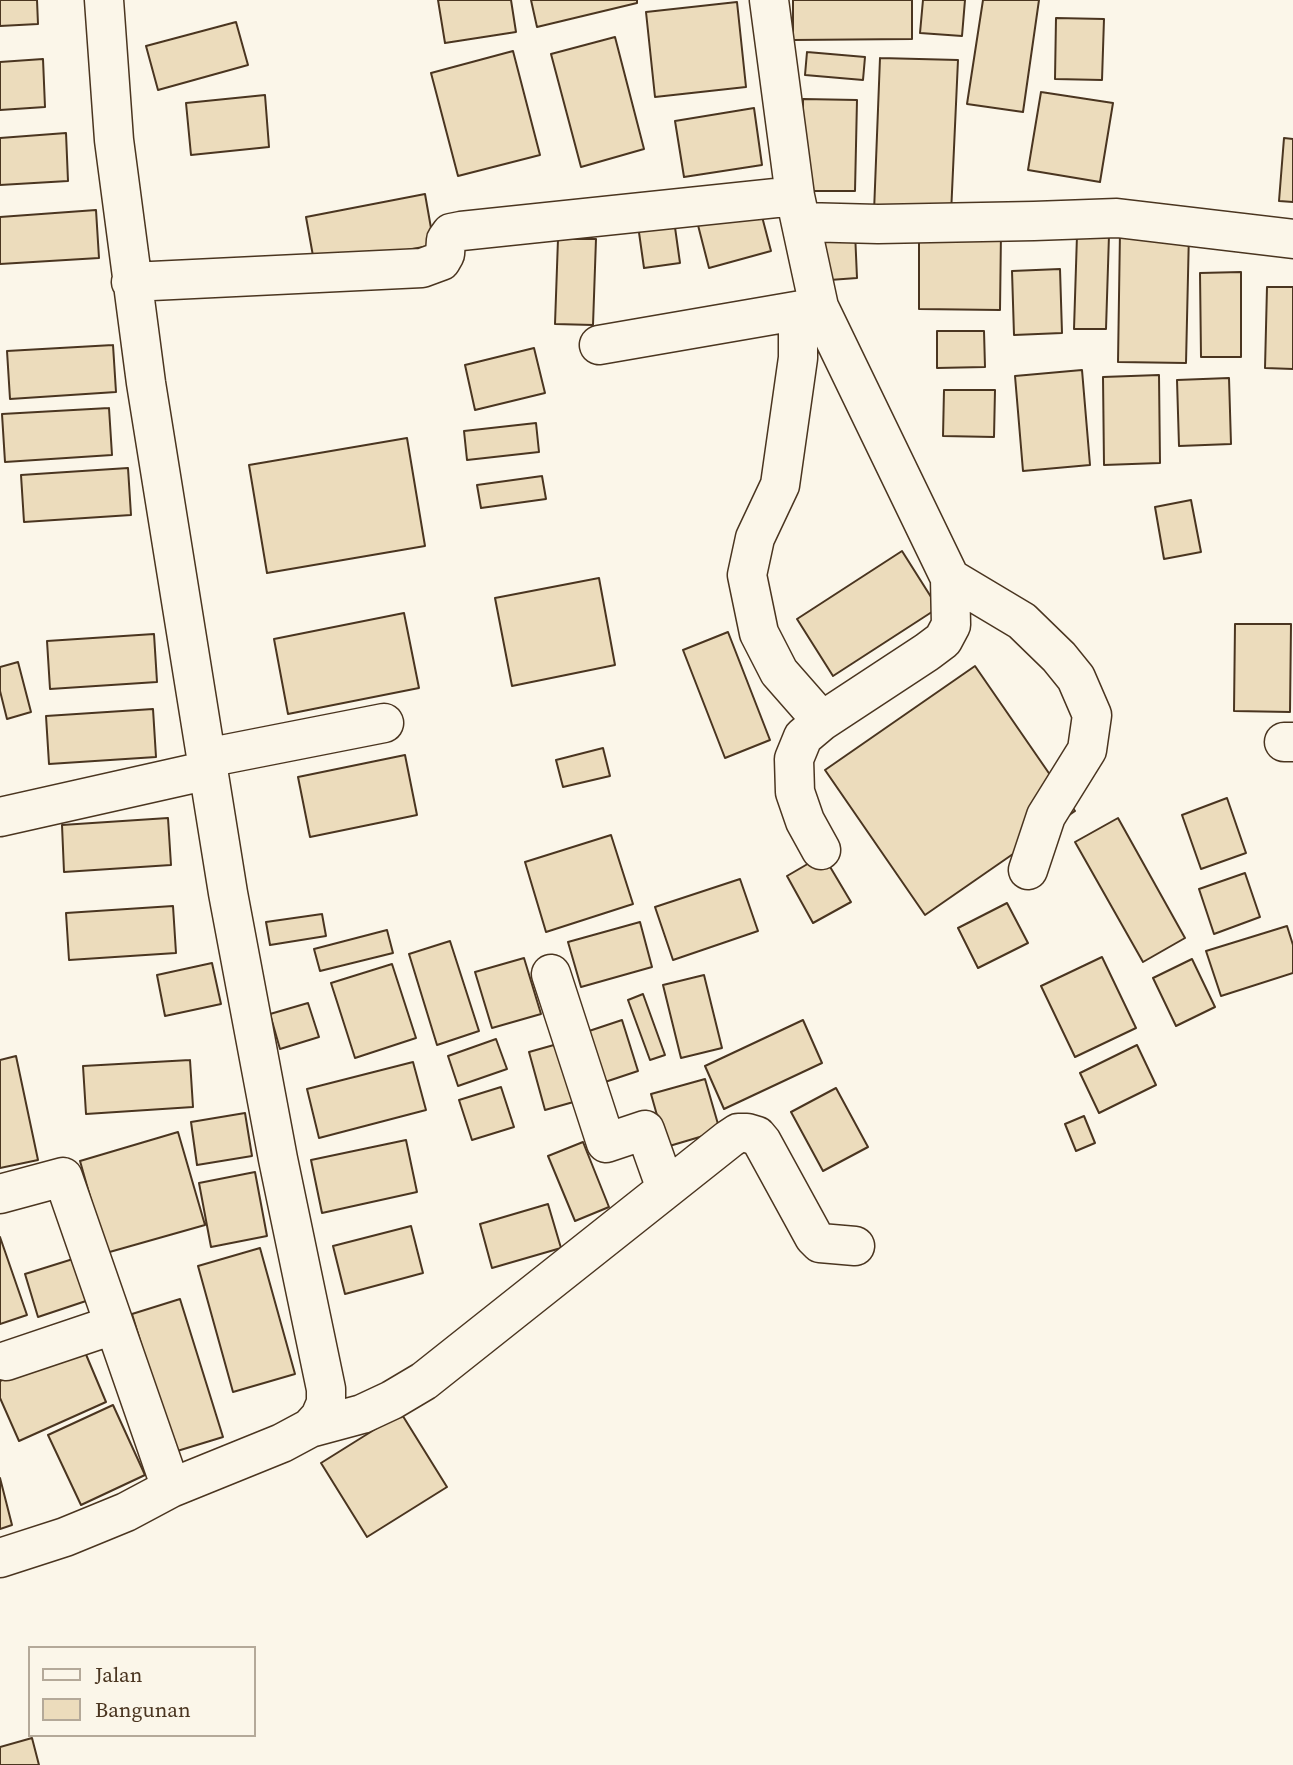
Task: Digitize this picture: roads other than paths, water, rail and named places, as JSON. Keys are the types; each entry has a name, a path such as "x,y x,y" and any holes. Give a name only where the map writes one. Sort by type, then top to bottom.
{"street":[{"path":"104,0 114,140 131,282 207,764 253,1028 326,1389 326,1402 320,1417 310,1428"},
{"path":"769,0 798,209 808,309 798,358 780,485 755,538 747,575 759,634 779,672 822,721"},
{"path":"131,282 422,268 441,261 445,254 446,240 451,233 461,230 798,209 904,223 1116,218 1293,239"},
{"path":"599,345 808,309"},
{"path":"808,309 950,578 951,625 943,640 822,721 803,737 794,759 795,792 805,821 821,850"},
{"path":"950,578 1022,621 1059,657 1076,678 1092,715 1087,750 1046,816 1028,870"},
{"path":"0,817 207,764 384,723"},
{"path":"551,974 606,1143 645,1130 666,1189"},
{"path":"0,1558 65,1537 126,1512 171,1488 282,1443 310,1428 362,1414 392,1400 424,1381 738,1133 757,1136 762,1142 814,1237 820,1243 855,1246"},
{"path":"0,1194 63,1177 171,1488"},
{"path":"6,1361 113,1325"}]}
